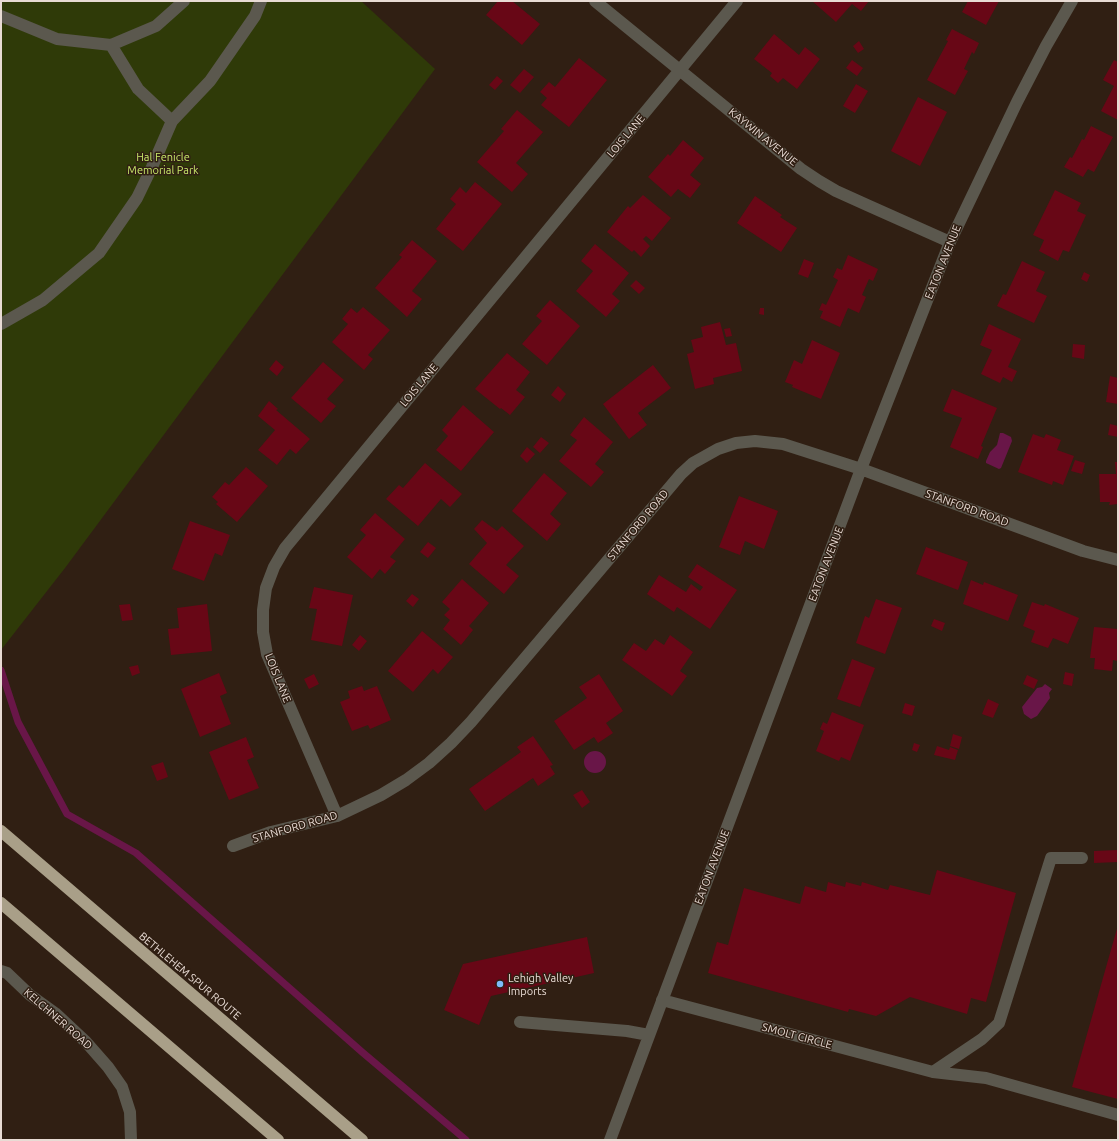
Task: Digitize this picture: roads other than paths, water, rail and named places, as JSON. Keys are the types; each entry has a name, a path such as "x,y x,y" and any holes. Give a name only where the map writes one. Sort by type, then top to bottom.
{"highway":[{"name":"BETHLEHEM SPUR ROUTE","path":"1,831 362,1140"},
{"path":"1,903 278,1140"}],"street":[{"path":"1,16 57,39 111,45 156,26 184,1"},
{"path":"1,324 43,300 99,253 137,198 152,168 172,121 210,81 255,16 261,1"},
{"name":"KAYWIN AVENUE","path":"595,1 801,169 819,181 861,202 950,242"},
{"name":"LOIS LANE","path":"337,816 267,654 263,632 263,610 266,588 274,567 285,548 737,1"},
{"name":"EATON AVENUE","path":"610,1140 861,469 950,242 1017,102 1046,46 1072,1"},
{"path":"111,45 138,89 172,121"},
{"name":"STANFORD ROAD","path":"233,846 271,832 337,816 381,795 406,780 429,763 471,722 681,474 693,463 718,449 736,443 755,441 783,444 861,469 1083,551 1118,560"},
{"path":"933,1072 982,1039 999,1023 1051,858 1082,858"},
{"name":"KELCHNER ROAD","path":"1,971 7,973 30,995 55,1014 86,1042 108,1067 122,1087 130,1112 131,1140"},
{"name":"SMOLT CIRCLE","path":"662,1000 933,1072 986,1078 1118,1115"},
{"path":"520,1022 627,1031 649,1035"}],"waterway":[{"path":"1,670 18,722 67,814 136,853 362,1052 466,1140"}],"place":[{"name":"Lehigh Valley Imports","path":"500,984"}],"park label":[{"name":"Hal Fenicle Memorial Park","path":"163,163"}]}
